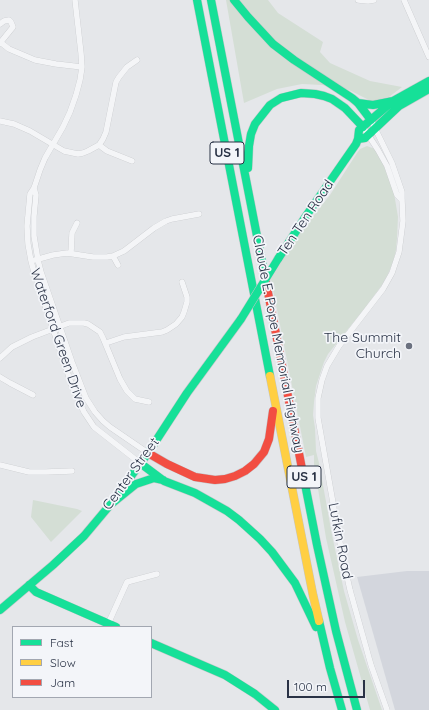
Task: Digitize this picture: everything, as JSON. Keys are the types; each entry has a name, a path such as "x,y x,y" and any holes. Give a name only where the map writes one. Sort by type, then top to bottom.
{"main road":[{"name":"Claude E. Pope Memorial Highway","path":"197,0 311,584 323,641 342,710"},
{"name":"Claude E. Pope Memorial Highway","path":"211,0 317,545 336,631 357,710"},
{"path":"234,0 248,18 273,44 358,103 373,124"},
{"name":"Ten Ten Road","path":"373,124 393,101 429,81"},
{"name":"Ten Ten Road","path":"241,319 278,259 358,139 359,130 365,131 399,106 429,89"},
{"path":"247,182 249,146 251,134 255,124 270,105 281,98 301,94 315,94 332,99 345,108 365,131"},
{"path":"358,103 373,105 393,101"},
{"name":"Center Street","path":"0,610 49,569 84,536 110,505 148,453 187,393 241,319"},
{"path":"148,453 167,464 195,476 215,480 235,476 254,464 264,452 270,439 274,400"},
{"path":"140,463 164,481"},
{"path":"110,505 136,484 154,478 195,493 214,503 239,520 260,539 276,557 295,583 323,641"},
{"path":"29,585 36,592 112,625"},
{"path":"152,643 225,675 255,694 275,710"}],"street":[{"name":"Waterford Green Drive","path":"75,0 82,67 80,80 74,103 63,127 45,158 34,188 30,194 27,234 31,261 72,386 84,412 94,427 140,463"},
{"path":"358,0 374,0"},
{"path":"404,0 429,57"},
{"path":"0,24 4,20 9,20 11,22 13,27 0,42 14,51 35,60 82,67"},
{"path":"0,121 22,127 64,151 78,154 88,151 99,145 106,132 116,82 124,70 137,60"},
{"name":"Lufkin Road","path":"373,124 392,163 402,192 403,232 399,252 392,273 383,289 339,346 327,366 318,398 318,418 342,554 350,590 371,665 387,710"},
{"name":"Lufkin Road","path":"365,131 387,166 398,195 402,200"},
{"path":"99,145 107,151 132,161"},
{"name":"Waterford Green Drive","path":"34,188 36,195 34,236 38,260 72,362 86,398 95,412 110,427 148,453"},
{"path":"31,261 53,255 71,253 93,257 113,256 124,251 154,228 166,221 199,214"},
{"path":"71,253 72,233 77,224"},
{"path":"113,256 118,265"},
{"path":"106,343 124,337 162,332 176,324 182,317 187,302 187,297 182,282"},
{"path":"0,358 19,343 60,326 73,323 88,324 100,332 106,343 120,379 127,391 135,399 149,402"},
{"path":"0,376 33,395"},
{"path":"0,465 29,472 72,471"},
{"path":"112,625 127,582 157,574"}],"shaded area":[{"path":"226,0 268,0 278,13 323,42 320,52 330,63 370,81 402,87 389,97 371,101 349,90 322,85 302,84 277,89 244,103"},
{"path":"367,146 375,149 386,169 394,193 398,217 396,250 393,262 382,285 328,354 316,386 313,415 316,451 344,591 358,640 382,710 370,710 345,622 326,538 314,464 314,455 306,457 271,279 296,238 330,195 357,153 360,149"},
{"path":"33,500 82,511 51,542 31,517"},
{"path":"407,571 429,571 429,710 395,710 357,577"}],"traffic: fast":[{"path":"197,0 270,376"},
{"path":"211,0 265,277"},
{"path":"234,0 273,44 294,60 352,98 358,103 371,120"},
{"path":"278,259 356,144 359,130 393,101 429,81"},
{"path":"358,139 365,138 399,106 429,89"},
{"path":"248,168 249,146 251,134 255,124 270,105 281,98 301,93 324,96 332,99 345,108 363,127"},
{"path":"358,103 373,105 393,101"},
{"path":"241,319 278,259"},
{"path":"0,610 53,565 84,536 110,505 148,453 187,393 241,319"},
{"path":"140,463 164,481 195,493 227,511 260,539 272,552 295,583 316,627"},
{"path":"110,505 136,484 154,478 163,480"},
{"path":"304,479 336,631 357,710"},
{"path":"29,585 36,592 114,626"},
{"path":"319,621 342,710"},
{"path":"152,643 225,675 255,694 275,710"}],"traffic: slow":[{"path":"270,376 319,621"}],"traffic: jam":[{"path":"265,277 304,479"},
{"path":"148,453 195,477 215,480 235,476 254,464 264,452 269,439 273,411"}],"place":[{"name":"The Summit Church","path":"409,346"}]}
